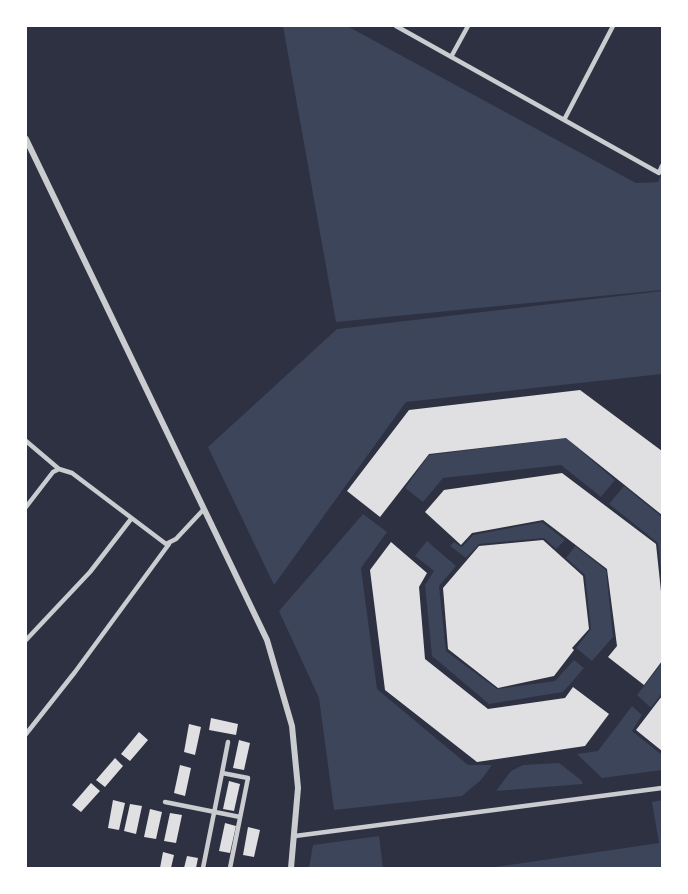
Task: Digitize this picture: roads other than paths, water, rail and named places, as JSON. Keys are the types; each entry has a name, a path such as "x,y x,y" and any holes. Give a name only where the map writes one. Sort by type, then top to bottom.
{"street":[{"path":"26,139 267,639 292,726 298,788 291,868"}],"lane":[{"path":"396,26 658,173 663,166"},
{"path":"451,57 468,26"},
{"path":"564,120 613,26"},
{"path":"26,441 59,470 72,473 162,543 170,544"},
{"path":"26,507 53,472 59,470"},
{"path":"26,734 170,544 204,509"},
{"path":"26,640 90,572 131,519"},
{"path":"203,868 228,742"},
{"path":"222,773 248,778 230,868"},
{"path":"295,836 663,788"},
{"path":"165,802 240,817"}]}
